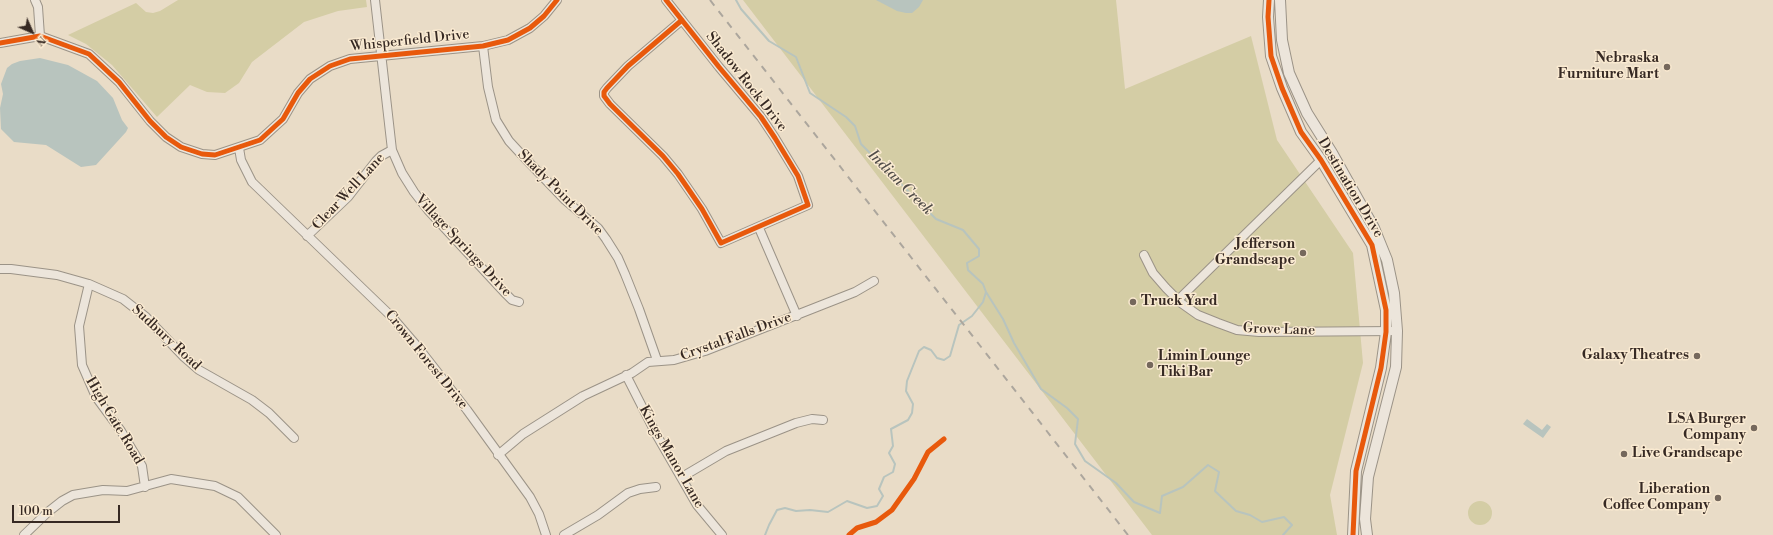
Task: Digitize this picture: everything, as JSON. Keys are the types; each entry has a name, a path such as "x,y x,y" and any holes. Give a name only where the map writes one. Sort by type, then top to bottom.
{"street":[{"path":"0,43 40,36 38,7 35,0"},
{"name":"Village Springs Drive","path":"375,0 392,150 408,184 428,210 506,294 512,300 519,302"},
{"name":"Whisperfield Drive","path":"40,36 89,54 119,82 150,121 174,144 202,154 215,155 260,140 283,119 298,93 310,79 338,62 350,59 483,46 508,40 530,28 544,16 557,0"},
{"name":"Shadow Rock Drive","path":"666,0 744,96 775,138 798,176 808,205 759,228"},
{"name":"Destination Drive","path":"1269,0 1268,17 1271,56 1282,88 1301,132 1321,160 1372,245 1386,310 1386,332 1382,368 1356,471 1353,535"},
{"name":"Destination Drive","path":"1280,0 1282,40 1289,73 1307,113 1332,153 1377,234 1387,260 1394,293 1397,331 1396,367 1368,477 1365,519 1367,535"},
{"path":"682,20 640,55 604,92 604,96 610,104 663,156 687,185 721,243 759,228 797,316"},
{"name":"Shady Point Drive","path":"483,46 488,87 496,120 509,141 521,154 566,200 598,228 606,239 618,258 640,309 656,360"},
{"name":"Crown Forest Drive","path":"239,148 241,160 252,182 404,330 467,410 498,455 530,497 539,514 546,535"},
{"name":"Clear Well Lane","path":"308,236 348,197 376,161 392,150"},
{"path":"1178,300 1321,160"},
{"name":"Grove Lane","path":"1144,255 1153,273 1178,300 1198,314 1237,330 1259,332 1397,331"},
{"name":"Sudbury Road","path":"0,269 43,272 89,284 122,299 134,307 189,361 206,374 252,400 269,413 294,438"},
{"name":"Crystal Falls Drive","path":"498,455 523,434 569,405 648,362 656,360 674,360 705,351 797,316 858,290 874,281"},
{"name":"High Gate Road","path":"89,284 79,326 82,365 96,397 121,431 142,466 145,487"},
{"name":"Kings Manor Lane","path":"626,375 656,434 682,476 697,505 722,535"},
{"path":"682,476 726,451 812,419 823,420"},
{"path":"24,535 48,512 62,501 73,495 97,491 126,491 171,479 215,486 238,497 276,535"},
{"path":"564,535 598,515 628,493 640,489 656,487"},
{"path":"1353,516 1365,519"}],"shaded area":[{"path":"178,0 366,0 367,7 338,11 304,22 252,62 239,83 225,93 207,92 190,85 157,117 112,65 86,44 68,35 136,3 146,12 153,13 160,11"},
{"path":"743,0 1116,0 1125,89 1251,36 1277,140 1353,253 1363,363 1330,495 1337,535 1152,535"},
{"path":"876,0 923,0 919,7 912,13 906,13 897,11"},
{"path":"40,58 68,65 97,81 113,98 122,120 128,128 96,165 81,167 46,145 14,142 1,129 0,108 3,94 1,84 7,68 20,61"},
{"path":"1527,419 1542,430 1547,424 1551,427 1543,438 1523,424"},
{"path":"1480,501 1489,504 1492,513 1489,522 1480,525 1471,522 1468,513 1471,504"}],"waterway":[{"name":"Indian Creek","path":"736,0 741,9 769,41 796,57 810,93 846,117 855,126 861,144 936,219 963,230 979,249 979,256 967,263 968,270 983,284 986,292 983,302 972,316 959,325 950,356 944,360 937,358 931,350 924,347 919,351 907,381 906,391 913,404 912,413 908,420 891,429 893,446 889,453 895,464 893,472 884,477 879,489 883,496 877,506 867,508 847,501 828,512 810,510 796,511 785,508 777,510 765,535"},
{"path":"986,292 1003,319 1014,343 1041,389 1067,408 1078,419 1075,444 1085,461 1116,483 1134,502 1160,513 1162,496 1183,487 1208,465 1219,472 1215,491 1236,511 1250,515 1262,522 1284,517 1292,525 1283,535"}],"railway":[{"path":"710,0 1128,535"}],"cycle path":[{"path":"0,43 40,36 89,54 119,82 150,121 166,137 181,147 202,154 215,155 260,140 283,119 298,93 310,79 330,66 350,59 483,46 508,40 530,28 544,16 557,0"},
{"path":"666,0 761,117 798,176 808,205 721,243 702,209 678,174 663,156 610,104 604,96 604,92 607,88 628,66 682,20"},
{"path":"1269,0 1268,17 1271,56 1282,88 1301,132 1321,160 1372,245 1386,310 1386,332 1381,368 1356,471 1353,535"},
{"path":"849,535 857,528 876,522 892,510 914,479 928,452 944,439"}],"place":[{"name":"Nebraska Furniture Mart","path":"1667,67"},
{"name":"Jefferson Grandscape","path":"1303,253"},
{"name":"Truck Yard","path":"1133,302"},
{"name":"Galaxy Theatres","path":"1697,356"},
{"name":"Limin Lounge Tiki Bar","path":"1150,365"},
{"name":"LSA Burger Company","path":"1754,428"},
{"name":"Live Grandscape","path":"1624,454"},
{"name":"Liberation Coffee Company","path":"1718,498"}]}
